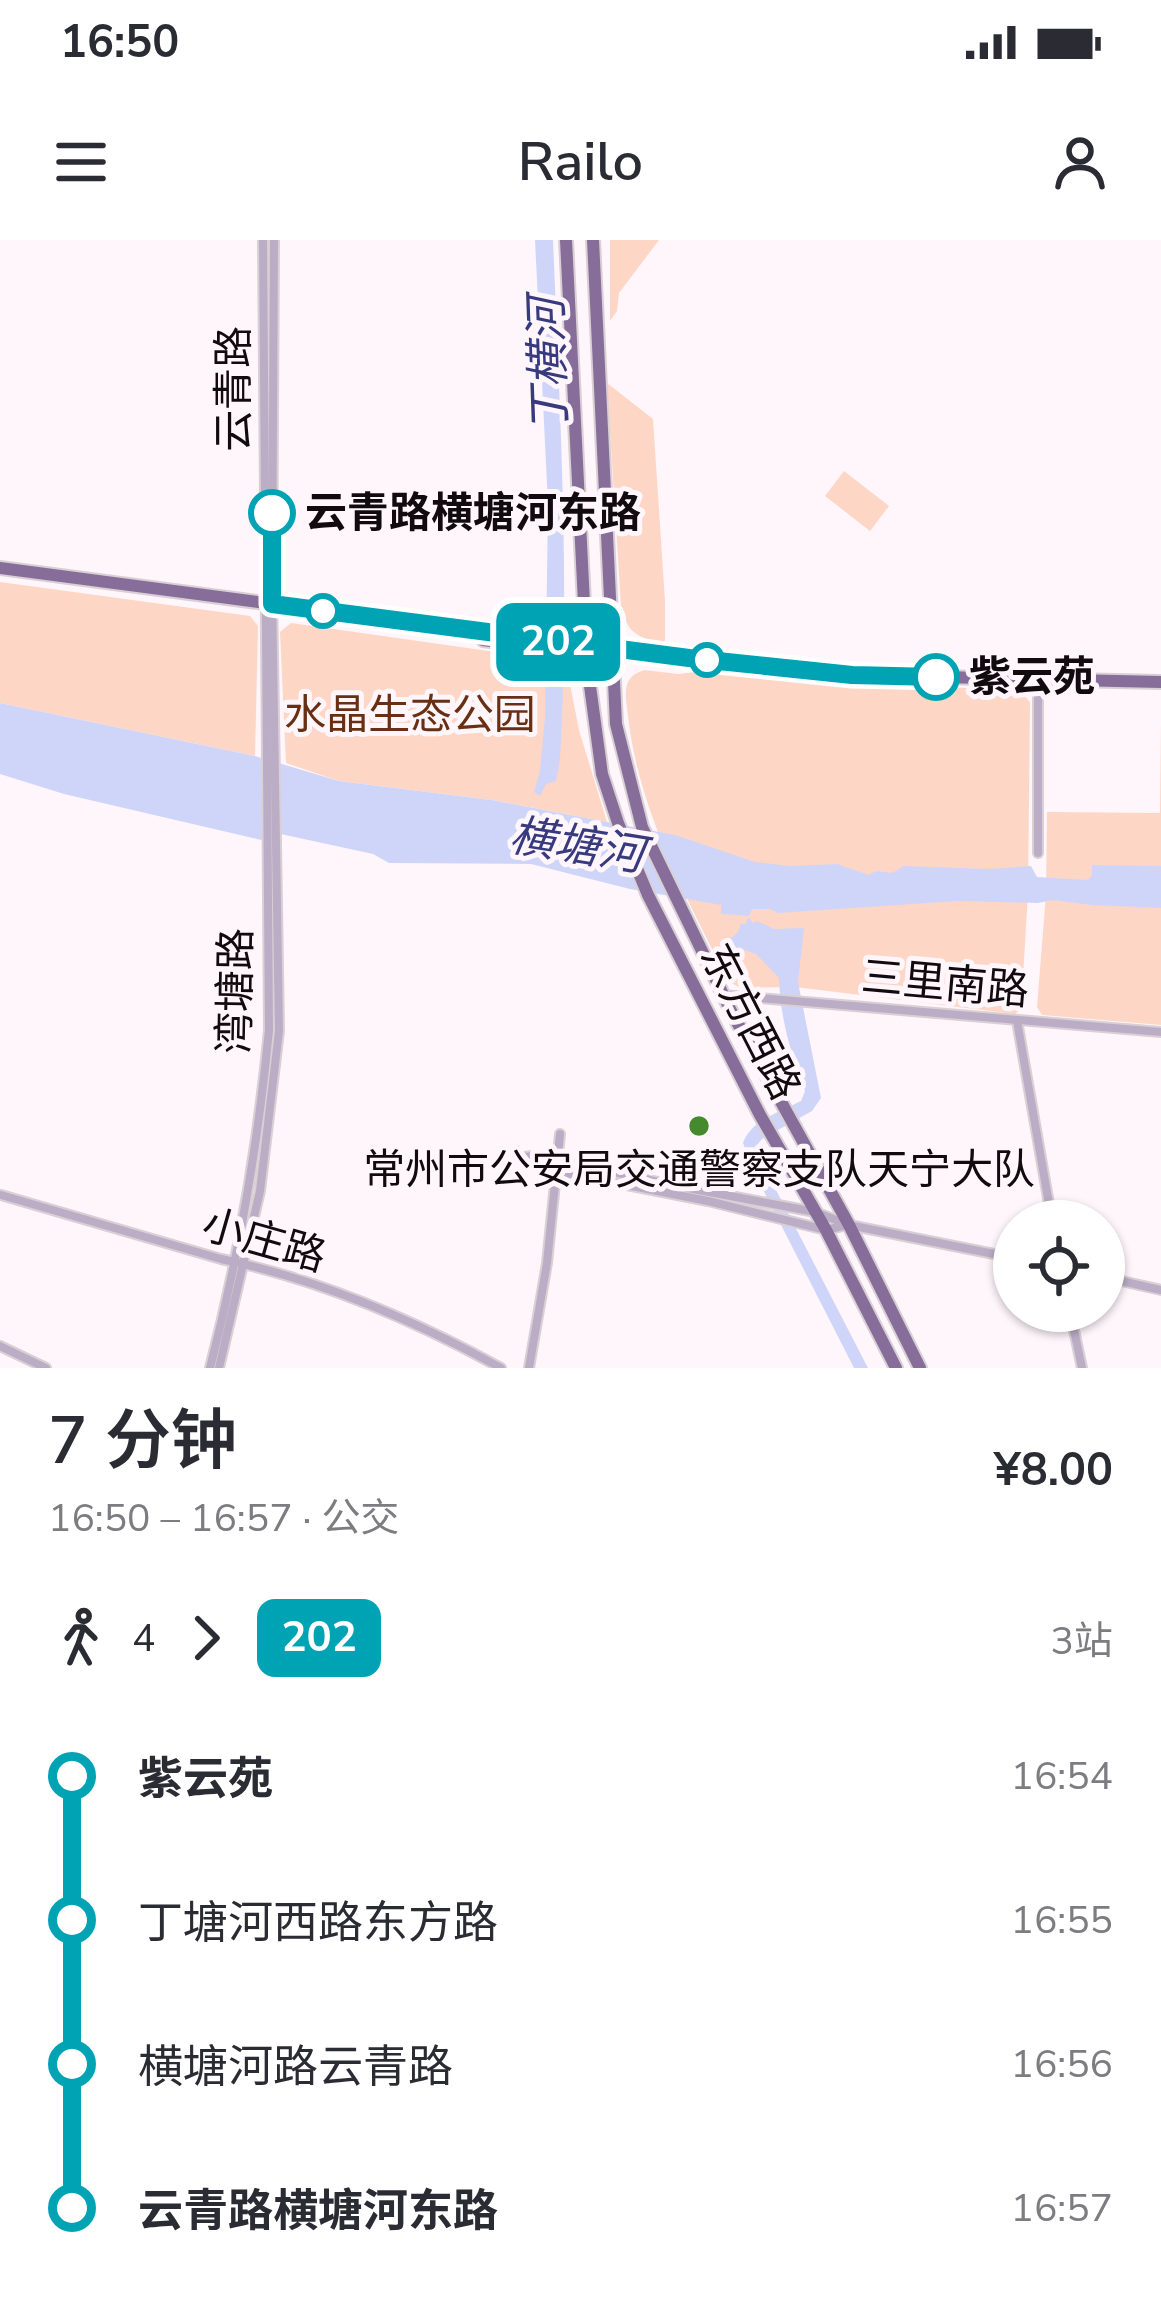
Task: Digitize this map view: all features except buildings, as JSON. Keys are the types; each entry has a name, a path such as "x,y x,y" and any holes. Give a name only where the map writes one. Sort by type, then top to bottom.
{"main road":[{"path":"566,240 587,650"},
{"path":"593,240 611,652"},
{"path":"0,572 851,680 1161,682"},
{"name":"东方西路","path":"587,650 602,774 648,896 896,1368"},
{"name":"东方西路","path":"611,652 616,724 642,827 723,995 849,1225 920,1368"}],"street":[{"name":"云青路","path":"263,240 268,607"},
{"name":"云青路","path":"268,607 274,240"},
{"path":"210,1368 260,1191 279,1031 268,607"},
{"path":"1038,681 1038,853"},
{"name":"三里南路","path":"723,995 1161,1032"},
{"path":"1017,1021 1048,1200"},
{"path":"529,1368 547,1263 560,1134"},
{"path":"849,1225 826,1230 556,1171 537,1166 525,1156 540,1155 815,1212 849,1225 993,1254"},
{"name":"小庄路","path":"1,1195 332,1292 421,1327 501,1368"},
{"path":"219,1368 240,1263"},
{"path":"1125,1282 1161,1290"},
{"path":"1074,1332 1082,1368"},
{"path":"0,1346 46,1368"}],"green space":[{"path":"610,240 659,240 619,293 617,311 610,321"},
{"path":"607,383 653,419 665,642 635,633 621,606"},
{"path":"844,471 889,506 870,531 825,496"},
{"name":"水晶生态公园","path":"0,582 250,616 258,626 255,756 0,703"},
{"name":"水晶生态公园","path":"291,623 553,661 568,674 579,730 607,822 492,800 339,781 286,763 280,632"},
{"path":"644,670 1020,691 1030,702 1021,1010 1015,1014 795,987 741,988 729,982 666,853 642,786 626,693 631,678"},
{"path":"1161,722 1161,1025 1042,1015 1037,1007 1047,812 1160,813"}],"water":[{"name":"丁横河","path":"535,240 553,240 564,564 560,759 556,781 546,784 540,796 534,792 545,717 548,504"},
{"name":"横塘河","path":"0,703 255,756 339,781 492,800 675,835 755,862 837,864 869,875 892,873 904,866 1031,866 1037,877 1088,880 1092,865 1161,866 1161,908 1053,900 957,901 778,913 752,909 749,916 721,914 721,905 531,864 389,863 373,854 276,833 261,840 64,794 0,774"},
{"path":"750,918 752,923 774,929 804,928 798,982 821,1098 812,1111 762,1139 757,1153 868,1368 854,1368 743,1143 759,1123 801,1101 805,1091 787,1036 779,978 756,954 728,941"}],"bus line":[{"name":"202","path":"272,513 272,604 689,658 852,675 936,677"}],"place":[{"name":"云青路横塘河东路","path":"272,513"},
{"name":"紫云苑","path":"936,677"},
{"name":"常州市公安局交通警察支队天宁大队","path":"699,1126"}]}
